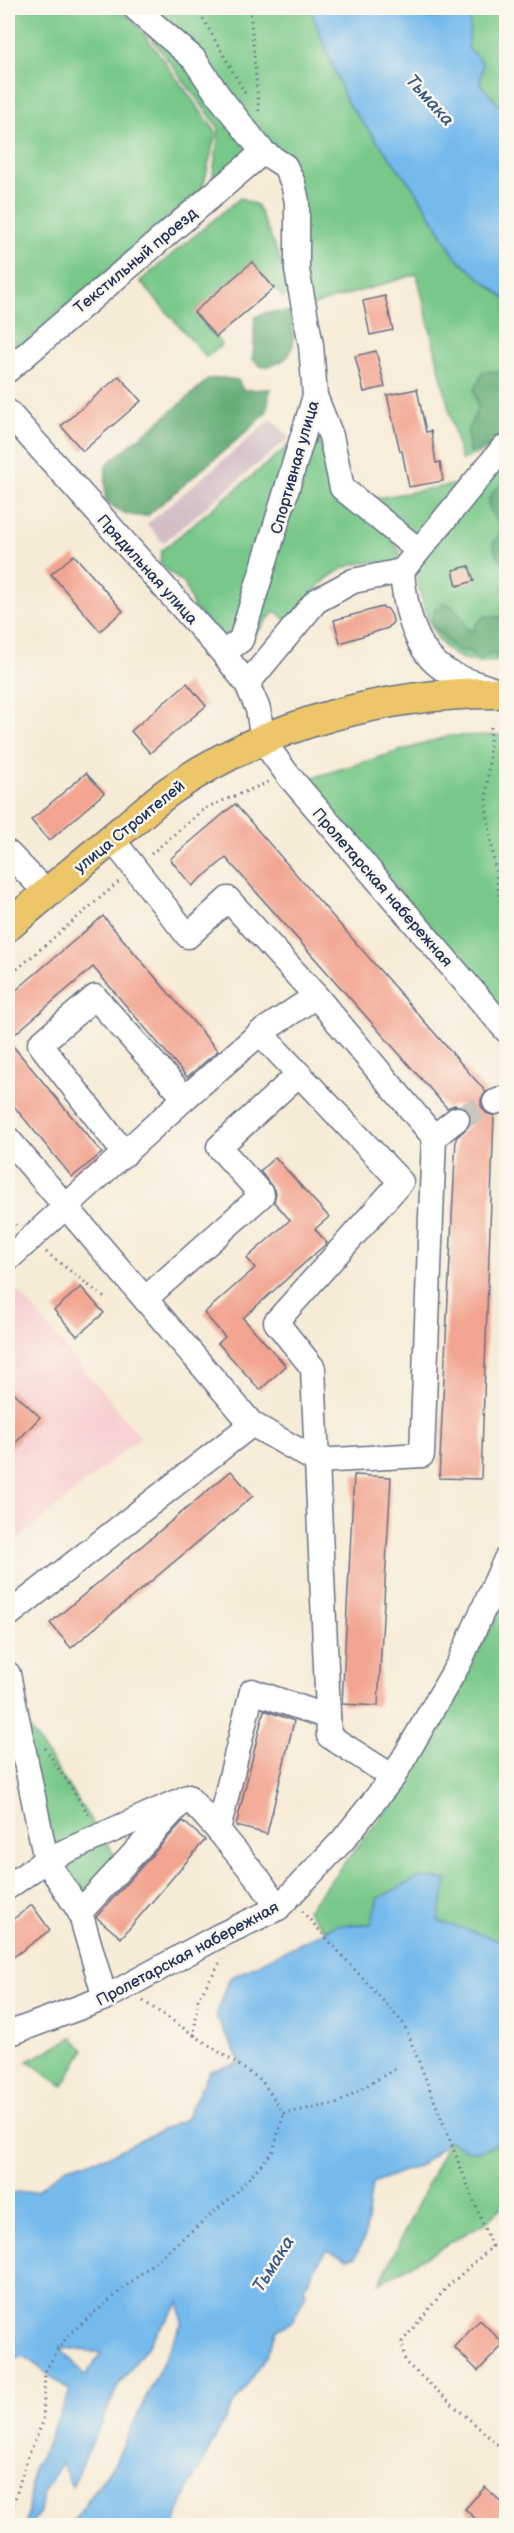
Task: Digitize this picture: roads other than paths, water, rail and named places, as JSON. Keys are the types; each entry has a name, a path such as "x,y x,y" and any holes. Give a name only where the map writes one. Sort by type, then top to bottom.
{"main road":[{"name":"улица Строителей","path":"8,926 111,839 184,782 263,741 323,719 374,706 447,695 503,692"}],"street":[{"name":"Спортивная улица","path":"135,8 194,58 218,95 263,152 285,166 297,202 297,270 311,345 315,396 241,640 223,653"},
{"name":"Текстильный проезд","path":"8,370 263,152"},
{"path":"315,396 331,436 342,488 418,550"},
{"name":"Прядильная улица","path":"8,412 223,653 247,684 258,708 263,741"},
{"path":"247,684 316,601 352,582 402,571 503,448"},
{"path":"402,571 404,589 415,629 427,653 439,666 462,678 503,692"},
{"name":"Пролетарская набережная","path":"263,741 295,784 507,1030"},
{"path":"8,1139 252,1424 317,1461 422,1455 434,1137 316,996 228,899 189,936 111,839"},
{"path":"8,853 47,893"},
{"path":"8,1259 184,1098 260,1033 316,996"},
{"path":"125,1154 40,1044 95,997 184,1098"},
{"path":"260,1033 401,1182 276,1322 313,1368 329,1736 393,1777"},
{"path":"145,1299 262,1195 219,1147 299,1074"},
{"path":"434,1137 457,1119"},
{"path":"8,1615 252,1424"},
{"name":"Пролетарская набережная","path":"8,2034 115,1993 218,1937 278,1908 343,1840 393,1777 459,1663 507,1559"},
{"path":"8,1674 46,1860 80,1911 115,1993"},
{"path":"218,1830 252,1691 328,1717"},
{"path":"8,1887 46,1860 188,1797 260,1881 278,1908"},
{"path":"80,1911 185,1798"}],"water":[{"name":"Тьмака","path":"310,8 415,8 431,18 471,14 468,48 483,63 480,84 506,113 506,299 456,258 418,194 347,102"},
{"name":"Тьмака","path":"420,1877 447,1880 438,1921 506,1942 506,2138 478,2151 466,2149 448,2141 422,2164 372,2183 365,2236 355,2257 347,2259 326,2250 304,2287 306,2294 293,2321 277,2330 265,2359 230,2410 187,2491 174,2525 71,2525 115,2462 182,2322 180,2302 118,2386 72,2487 61,2462 44,2491 40,2512 30,2525 26,2525 33,2469 46,2447 70,2391 24,2356 8,2362 8,2344 17,2341 8,2340 8,2193 36,2191 67,2167 106,2157 185,2119 210,2071 241,2063 216,2016 230,1978 337,1925 371,1924 378,1898","holes":["60,2347 101,2353 85,2376"]}],"tunnel":[{"path":"457,1119 495,1102"}]}
